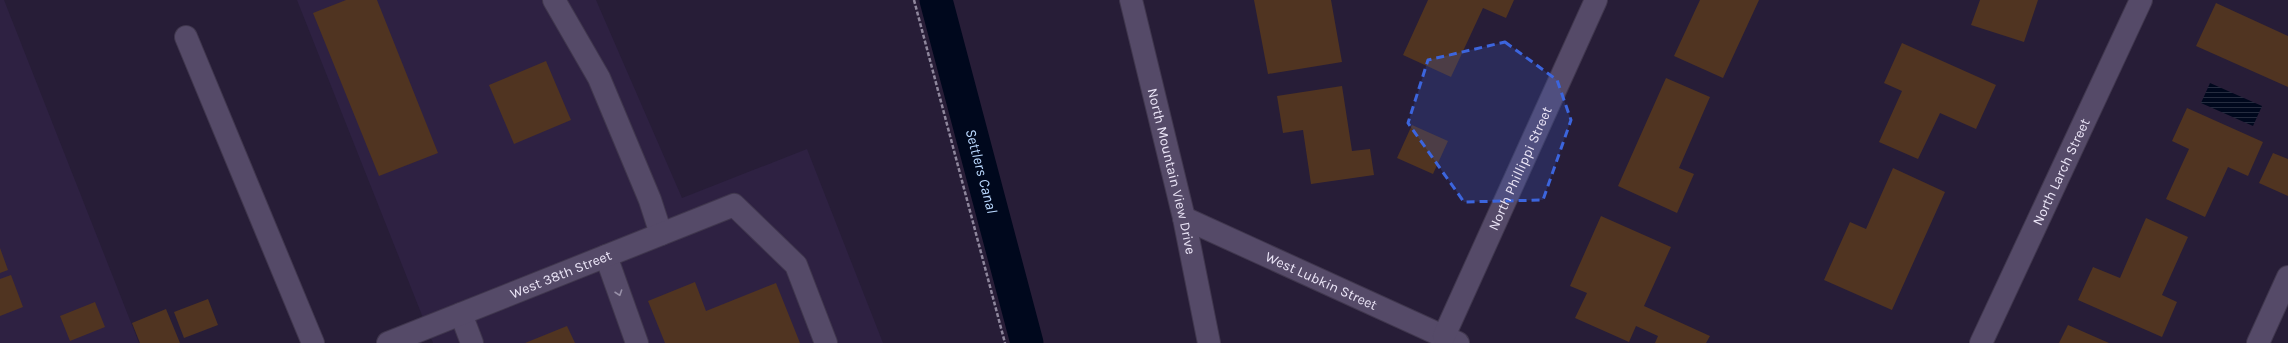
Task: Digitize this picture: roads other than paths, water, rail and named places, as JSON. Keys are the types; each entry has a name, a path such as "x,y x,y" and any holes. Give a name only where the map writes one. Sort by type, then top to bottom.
{"street":[{"path":"554,0 599,78 644,186 661,234"},
{"name":"North Mountain View Drive","path":"1131,0 1184,218 1209,343"},
{"name":"North Phillippi Street","path":"1451,340 1596,0"},
{"name":"North Larch Street","path":"1981,343 2141,0"},
{"path":"186,37 313,343"},
{"name":"West 38th Street","path":"388,343 734,205 796,265 826,343"},
{"name":"West Lubkin Street","path":"1184,218 1451,340"},
{"path":"606,256 637,343"},
{"path":"2258,343 2288,277"},
{"path":"461,314 472,343"}],"water":[{"path":"2210,83 2262,106 2253,126 2201,103"}],"waterway":[{"name":"Settlers Canal","path":"936,0 1027,343"}]}
